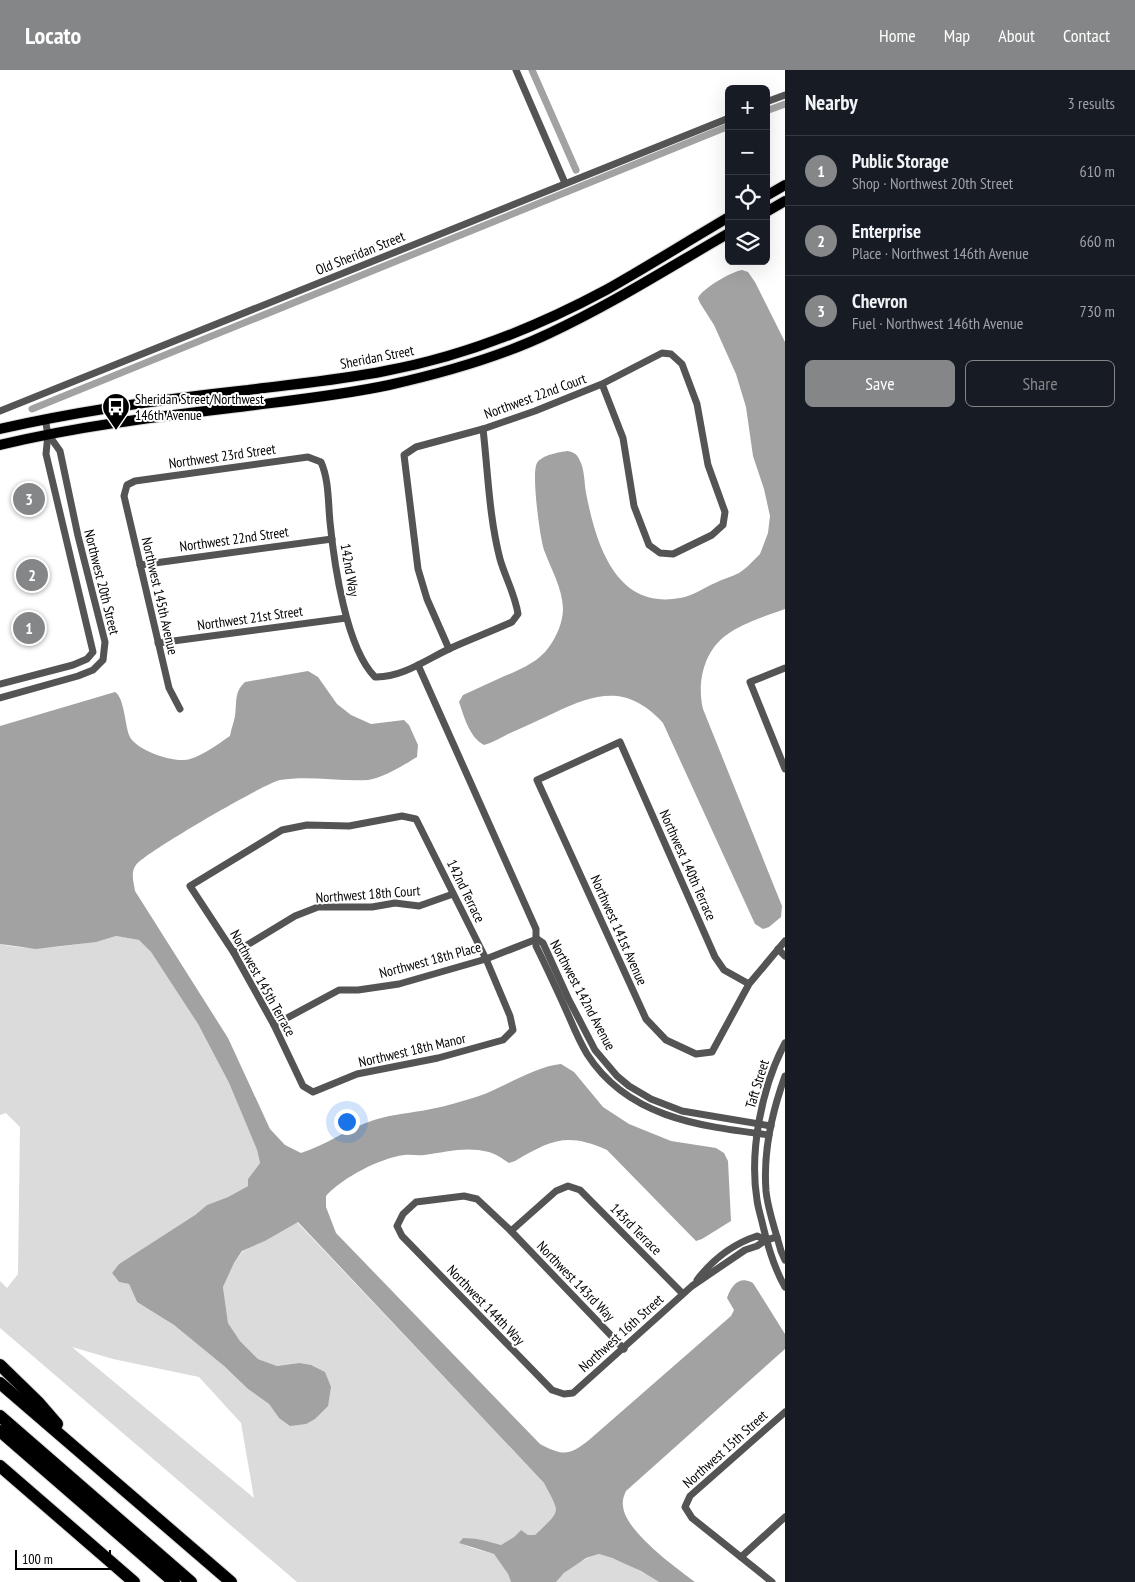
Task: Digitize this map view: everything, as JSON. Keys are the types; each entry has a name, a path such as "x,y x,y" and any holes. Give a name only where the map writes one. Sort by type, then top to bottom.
{"highway":[{"path":"0,1365 38,1402 83,1454"},
{"path":"0,1383 231,1582"},
{"path":"0,1416 191,1582"},
{"path":"0,1431 174,1582"},
{"path":"0,1466 134,1582"}],"main road":[{"path":"770,194 785,185"},
{"path":"770,210 785,201"},
{"name":"Sheridan Street","path":"0,430 45,419 133,404 329,380 386,371 433,360 483,344 545,320 606,290 725,219"},
{"name":"Sheridan Street","path":"0,445 48,434 128,420 327,396 388,385 437,373 487,358 549,334 610,302 725,235"}],"street":[{"path":"516,70 565,183"},
{"path":"770,101 785,95"},
{"name":"Old Sheridan Street","path":"0,411 725,120"},
{"name":"Northwest 22nd Court","path":"449,649 427,599 418,569 404,455 416,447 483,429 536,411 602,384 662,352 671,354 682,364 697,404 708,465 725,512 723,525 712,535 673,554 660,552 649,545 634,506 623,438 602,384"},
{"path":"0,684 73,664 87,659 93,652 46,454 48,434 45,419"},
{"path":"418,665 449,649 512,622 518,614 517,605 500,559 493,521 483,429"},
{"name":"Northwest 20th Street","path":"0,698 78,676 93,670 103,660 104,642 78,536 60,451 48,434"},
{"name":"Northwest 23rd Street","path":"127,485 135,481 308,457 321,462"},
{"name":"142nd Way","path":"321,462 325,472 332,539 346,618 366,669 375,677 386,677 418,665"},
{"name":"Northwest 145th Avenue","path":"127,485 124,496 168,688 180,709"},
{"name":"Northwest 22nd Street","path":"140,565 332,539"},
{"name":"Northwest 21st Street","path":"158,643 346,618"},
{"name":"Northwest 142nd Avenue","path":"418,665 536,929 536,946 581,1043 596,1066 610,1081 632,1099 659,1113 690,1122 769,1135"},
{"path":"785,668 750,682 785,769"},
{"name":"Northwest 141st Avenue","path":"620,742 537,780 646,1019 666,1040 696,1054 712,1052 749,984"},
{"name":"Northwest 140th Terrace","path":"620,742 715,956 724,970 749,984"},
{"name":"142nd Terrace","path":"190,886 282,830 307,825 349,826 402,816 416,819 486,959 510,1016 513,1030"},
{"name":"Northwest 145th Terrace","path":"190,886 234,953 274,1025 303,1086 314,1092"},
{"name":"Northwest 18th Court","path":"234,953 295,916 318,908 372,907 395,903 419,906 453,894"},
{"name":"Northwest 142nd Avenue","path":"537,938 544,943 568,998 589,1039 601,1058 617,1076 641,1094 682,1111 771,1126"},
{"name":"Northwest 18th Place","path":"274,1025 339,990 358,990 399,984 486,959 537,938"},
{"path":"749,984 785,941"},
{"path":"778,949 785,956"},
{"name":"Northwest 18th Manor","path":"314,1092 357,1074 438,1058 504,1040 513,1030"},
{"name":"Taft Street","path":"757,1133 763,1101 773,1070 785,1043"},
{"name":"Taft Street","path":"769,1135 785,1076"},
{"path":"757,1133 755,1170 757,1198 766,1240 785,1287"},
{"path":"769,1135 765,1165 766,1193 785,1260"},
{"name":"143rd Terrace","path":"511,1231 556,1191 568,1186 580,1190 683,1294"},
{"name":"Northwest 143rd Way","path":"397,1226 403,1214 416,1202 464,1196 477,1199 511,1231 624,1349"},
{"name":"Northwest 144th Way","path":"397,1226 402,1236 552,1390 564,1394"},
{"name":"Northwest 16th Street","path":"564,1394 573,1393 624,1349 692,1286 708,1267 734,1246 757,1236 766,1240 777,1237"},
{"name":"Northwest 15th Street","path":"741,1557 692,1518 685,1507 690,1496 785,1412"},
{"path":"772,1582 741,1557 785,1517"}],"shaded area":[{"path":"742,270 748,272 755,282 785,342 785,609 739,627 717,643 711,651 704,669 701,699 703,709 782,906 781,917 769,927 763,929 755,924 663,723 650,711 637,702 624,697 598,697 570,706 484,745 471,732 459,702 463,695 519,670 538,658 549,647 559,629 563,613 562,600 544,550 540,533 535,479 537,463 547,456 568,451 577,456 582,467 590,512 603,551 612,569 624,583 639,594 658,599 689,596 739,573 760,554 768,533 770,516 764,489 753,456 746,407 736,374 714,325 698,298 705,290 718,281"},
{"path":"308,671 318,677 337,704 351,715 371,724 404,720 409,725 418,745 417,757 374,779 302,778 280,780 270,784 205,819 144,858 136,865 133,871 135,891 228,1038 270,1129 285,1145 301,1153 374,1120 461,1102 489,1092 540,1069 561,1064 574,1072 603,1107 629,1124 671,1141 716,1148 724,1153 728,1161 731,1221 696,1241 607,1150 581,1141 570,1140 549,1144 509,1163 492,1153 481,1150 456,1150 394,1157 351,1176 326,1196 326,1207 336,1233 540,1444 555,1451 571,1451 589,1440 731,1316 734,1310 727,1298 734,1285 744,1280 753,1283 785,1334 785,1349 626,1491 623,1500 626,1516 641,1537 695,1582 659,1582 641,1571 599,1554 586,1558 564,1573 556,1582 511,1582 508,1574 494,1554 459,1543 463,1538 469,1538 501,1545 521,1530 528,1535 535,1535 554,1516 556,1512 553,1501 544,1483 298,1222 265,1241 242,1251 223,1287 228,1323 240,1341 258,1359 277,1366 299,1363 311,1365 325,1372 331,1387 328,1406 315,1419 306,1424 290,1426 279,1418 269,1404 248,1389 224,1366 174,1325 137,1302 129,1284 119,1282 112,1273 119,1264 195,1215 207,1205 228,1197 248,1186 248,1179 260,1163 257,1150 229,1083 198,1024 151,952 139,940 116,936 96,942 36,949 0,944 0,726 115,692 120,699 132,741 147,751 165,758 190,759 206,752 230,736 238,693 245,682"},
{"path":"116,936 139,940 151,952 198,1024 229,1083 257,1150 260,1163 248,1179 248,1186 228,1197 207,1205 195,1215 119,1264 112,1273 119,1282 129,1284 137,1302 174,1325 224,1366 248,1389 269,1404 279,1418 299,1363 277,1366 258,1359 240,1341 228,1323 223,1287 234,1263 243,1251 265,1241 297,1222 544,1483 556,1512 535,1535 528,1535 521,1530 501,1545 468,1538 463,1538 460,1543 494,1554 508,1574 511,1582 297,1582 0,1328 0,1281 7,1288 18,1274 20,1127 6,1113 0,1115 0,944 13,947 43,948","holes":["72,1347 113,1359 199,1377 241,1423 254,1498"]},
{"path":"599,1554 645,1573 659,1582 556,1582 575,1565"}],"waterway":[{"path":"532,70 576,170"},
{"path":"770,110 785,104"},
{"path":"32,409 725,128"}],"place":[{"name":"Sheridan Street/Northwest 146th Avenue","path":"116,431"},
{"name":"Chevron","path":"29,499"},
{"name":"Enterprise","path":"32,575"},
{"name":"Public Storage","path":"29,628"}]}
